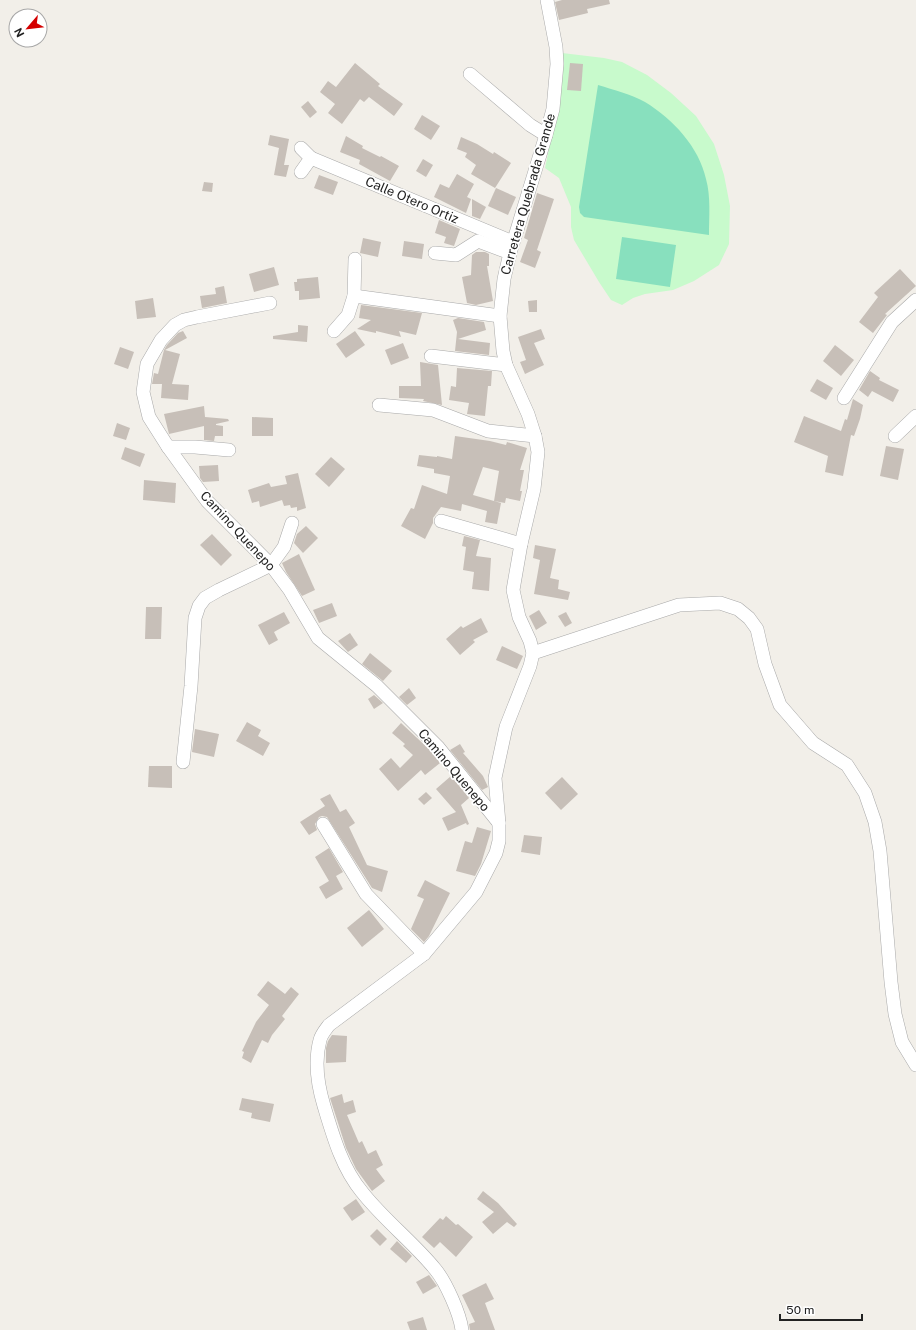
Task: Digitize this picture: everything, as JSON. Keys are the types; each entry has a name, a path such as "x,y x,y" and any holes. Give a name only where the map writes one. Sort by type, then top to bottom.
{"street":[{"name":"Carretera Quebrada Grande","path":"533,653 530,641 519,617 513,590 536,472 538,452 528,414 506,365 502,351 500,316 504,279 511,248 553,109 557,64 555,39 547,0"},
{"path":"470,74 530,125 546,135"},
{"path":"301,148 311,158 301,172"},
{"name":"Calle Otero Ortiz","path":"311,158 511,248"},
{"path":"434,253 456,255 478,241 511,248"},
{"path":"334,331 348,315 354,296 355,259"},
{"path":"354,296 500,316"},
{"path":"844,398 892,322 916,300"},
{"name":"Camino Quenepo","path":"270,303 184,320 175,325 161,340 147,364 143,392 149,416 168,447 207,502 271,565 289,590 318,638 377,686 438,747 499,823"},
{"path":"431,356 506,365"},
{"path":"379,405 434,410 488,431 535,436"},
{"path":"895,436 916,416"},
{"path":"168,447 195,447 229,450"},
{"path":"441,521 521,544"},
{"path":"183,762 191,686 195,618 199,606 205,598 219,590 271,565 284,547 292,523"},
{"path":"462,1330 455,1307 436,1270 372,1205 351,1176 329,1124 321,1096 318,1077 320,1039 329,1025 424,954 476,892 496,853 499,841 495,778 506,727 530,666 533,653 679,605 720,603 738,609 749,618 757,629 765,664 780,705 813,743 847,765 864,793 875,822 880,850 895,1014 902,1042 916,1065"},
{"path":"323,824 366,894 424,954"}],"green space":[{"path":"562,53 604,58 622,62 647,75 671,93 696,116 714,144 724,175 730,206 729,244 719,265 694,281 673,290 645,294 633,298 622,305 611,300 574,240 571,227 571,207 559,178 545,168 554,125"},
{"path":"598,85 628,94 645,102 675,125 691,145 703,167 708,186 709,235 584,217 580,213 579,207"},
{"path":"622,237 676,245 670,287 616,279"}],"building":[{"path":"562,0 609,0 610,4 587,9 588,13 559,20 555,2"},
{"path":"355,63 380,84 378,86 403,104 394,116 369,97 364,102 360,99 342,124 328,113 335,104 320,92 328,81 336,87"},
{"path":"570,63 583,64 581,91 567,90"},
{"path":"308,101 317,112 310,118 301,107"},
{"path":"422,115 440,126 431,140 414,129"},
{"path":"270,135 289,139 284,165 289,165 286,177 274,175 279,148 268,145"},
{"path":"346,136 363,146 362,148 399,166 390,181 359,164 360,160 340,152"},
{"path":"461,137 477,144 493,154 494,152 511,163 495,188 471,174 476,165 465,157 467,153 457,149"},
{"path":"423,159 433,165 426,177 416,171"},
{"path":"457,174 474,184 467,197 471,199 466,213 434,197 440,184 449,188"},
{"path":"319,175 338,182 333,195 314,188"},
{"path":"204,182 213,183 212,192 202,191"},
{"path":"496,188 516,197 508,215 488,206"},
{"path":"537,193 554,199 537,250 541,252 535,268 520,262 528,240 524,238"},
{"path":"472,199 486,207 480,219 472,216"},
{"path":"439,220 460,229 454,246 444,243 446,237 435,233"},
{"path":"363,238 381,242 378,257 360,253"},
{"path":"404,241 424,244 422,259 402,256"},
{"path":"476,252 485,252 489,254 489,266 487,266 493,301 476,305 467,303 462,277 471,275 472,255"},
{"path":"274,267 279,285 254,292 249,274"},
{"path":"900,269 916,286 885,314 887,315 873,333 859,322 878,297 874,293"},
{"path":"318,277 320,298 299,300 299,291 295,291 294,282 297,282 297,279"},
{"path":"224,286 227,303 202,308 200,296 216,294 215,288"},
{"path":"153,298 156,317 137,319 135,301"},
{"path":"537,300 537,312 529,312 528,301"},
{"path":"361,305 422,313 416,335 399,331 401,337 376,331 376,333 357,329 371,320 359,318"},
{"path":"458,318 484,322 486,330 458,339 490,343 489,355 455,351 457,332 453,320"},
{"path":"298,325 308,326 307,342 273,339 273,336 298,332"},
{"path":"541,329 545,339 534,343 544,365 525,374 520,362 526,360 518,337"},
{"path":"183,331 187,338 165,350 180,354 172,384 189,385 188,400 161,398 162,384 152,384 154,373 158,374 164,350 167,345 178,333"},
{"path":"355,331 365,345 346,358 336,344"},
{"path":"403,343 409,358 391,365 385,350"},
{"path":"835,345 854,360 841,376 823,361"},
{"path":"120,347 134,352 128,369 114,364"},
{"path":"420,362 438,365 442,405 423,401 424,399 399,398 399,386 421,386"},
{"path":"457,368 492,371 491,386 488,386 485,416 467,414 469,403 449,400 451,386 456,387"},
{"path":"870,371 880,378 879,380 899,390 893,402 872,391 868,397 859,390"},
{"path":"817,379 833,388 826,400 810,391"},
{"path":"853,399 863,405 854,436 851,435 843,476 825,472 828,456 794,442 804,416 841,431 845,419 847,420"},
{"path":"204,406 205,417 228,419 229,421 216,424 223,426 223,436 215,436 214,441 204,440 204,426 169,434 164,414"},
{"path":"252,417 273,418 273,436 252,436"},
{"path":"117,423 130,428 126,440 113,436"},
{"path":"455,436 506,445 507,442 527,448 520,470 524,470 520,491 522,491 520,501 506,498 505,503 494,501 501,503 497,524 485,522 487,511 462,504 461,511 441,507 433,518 433,523 425,539 401,526 411,508 414,509 422,485 447,494 450,476 434,473 434,469 417,466 419,455 452,459","holes":["483,467 499,471 494,501 473,495"]},
{"path":"886,446 904,449 898,480 880,476"},
{"path":"125,447 145,454 140,467 121,459"},
{"path":"331,457 345,469 329,487 315,474"},
{"path":"218,465 219,481 203,482 200,478 199,466"},
{"path":"298,473 306,508 297,511 297,507 291,508 290,505 284,506 282,500 260,507 259,501 252,503 248,490 269,483 271,487 287,484 285,476"},
{"path":"144,480 176,483 175,503 143,500"},
{"path":"306,526 318,538 303,553 294,543 297,534"},
{"path":"212,534 232,555 221,566 200,545"},
{"path":"464,536 480,540 476,556 491,558 489,591 472,589 474,572 463,570 466,547 462,546"},
{"path":"535,545 556,549 550,578 559,580 558,589 570,592 568,600 534,594 540,560 533,558"},
{"path":"299,554 315,590 302,596 286,572 282,563"},
{"path":"332,603 337,616 319,623 313,610"},
{"path":"146,607 162,607 161,639 145,639"},
{"path":"539,610 547,623 536,630 529,616"},
{"path":"284,612 290,623 274,632 278,640 269,645 258,625"},
{"path":"566,612 572,623 565,627 558,616"},
{"path":"481,618 488,632 473,640 475,642 460,655 446,639 461,626 463,628"},
{"path":"350,633 358,645 348,652 338,641"},
{"path":"502,646 523,656 517,669 496,660"},
{"path":"370,653 392,671 383,681 362,664"},
{"path":"409,688 416,698 407,705 399,697"},
{"path":"374,695 383,703 374,709 368,699"},
{"path":"247,722 261,730 258,736 270,743 263,756 236,741"},
{"path":"401,723 432,752 440,763 425,775 421,770 398,791 379,769 391,758 400,768 413,755 403,746 405,744 392,733"},
{"path":"195,729 219,734 214,757 192,752"},
{"path":"460,744 465,752 463,753 483,776 488,787 482,790 450,750"},
{"path":"149,766 172,766 172,788 148,787"},
{"path":"451,776 469,798 461,805 469,824 467,825 466,823 448,831 442,818 456,812 436,789"},
{"path":"562,777 578,794 561,810 545,793"},
{"path":"426,792 432,798 424,805 418,799"},
{"path":"330,794 340,812 346,809 355,823 349,827 367,865 388,871 382,892 372,888 327,817 319,817 315,824 317,830 309,835 300,822 325,806 320,799"},
{"path":"477,827 491,831 481,864 475,876 456,871 465,841 472,843"},
{"path":"524,835 542,837 540,855 521,852"},
{"path":"329,848 343,872 336,876 343,889 326,899 319,887 329,881 315,857"},
{"path":"425,880 450,893 429,936 424,942 411,929 424,899 417,896"},
{"path":"369,910 384,929 362,947 347,928"},
{"path":"268,981 285,994 291,987 299,994 282,1016 285,1019 272,1035 268,1043 262,1040 251,1063 242,1058 244,1052 242,1051 256,1022 269,1005 257,995"},
{"path":"332,1035 347,1036 346,1062 326,1063 326,1048"},
{"path":"342,1094 344,1103 353,1100 356,1112 347,1115 359,1143 362,1141 368,1154 376,1150 383,1165 376,1169 385,1181 372,1191 356,1169 346,1148 330,1098"},
{"path":"242,1098 274,1104 270,1122 251,1118 252,1113 239,1110"},
{"path":"483,1191 498,1203 517,1224 514,1227 507,1222 493,1234 482,1222 494,1212 477,1199"},
{"path":"356,1199 365,1212 352,1221 343,1208"},
{"path":"446,1216 473,1237 456,1257 440,1242 434,1248 422,1237 440,1218 443,1220"},
{"path":"377,1229 387,1239 380,1246 370,1236"},
{"path":"397,1241 412,1256 406,1263 390,1249"},
{"path":"429,1275 437,1286 423,1294 416,1282"},
{"path":"486,1283 494,1299 485,1303 495,1330 470,1330 469,1324 475,1322 462,1295"},
{"path":"423,1317 427,1330 410,1330 407,1322"}]}
